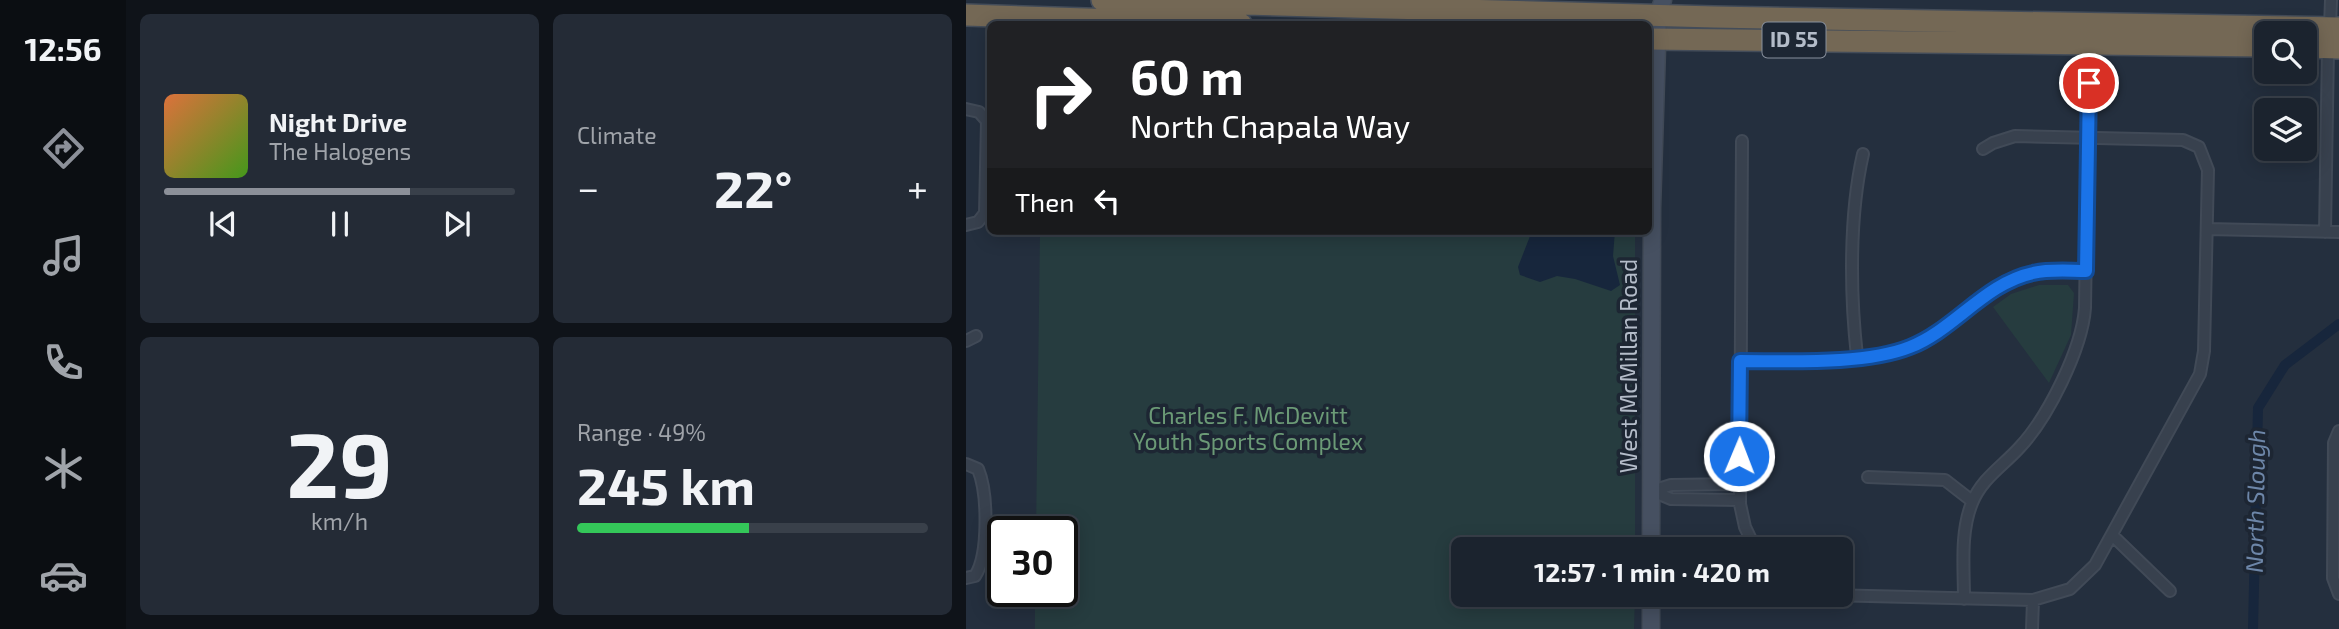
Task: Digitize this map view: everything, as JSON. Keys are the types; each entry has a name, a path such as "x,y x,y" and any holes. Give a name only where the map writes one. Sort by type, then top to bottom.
{"highway":[{"path":"966,5 1000,5 1007,0"},
{"name":"ID 55","path":"1102,0 1657,5 2335,38"},
{"path":"966,15 1149,21"},
{"path":"2317,34 2335,38"},
{"path":"2317,43 2335,38"},
{"name":"ID 55","path":"1653,39 2022,46 2089,43 2254,46"}],"main road":[{"name":"West McMillan Road","path":"1652,208 1653,39 1657,5"},
{"name":"West McMillan Road","path":"1651,537 1652,235"},
{"path":"1651,607 1651,629"}],"street":[{"path":"2325,232 2335,38 2331,0"},
{"path":"1964,598 1965,536 1972,501 1989,476 2029,437 2069,367 2082,333 2086,271 2089,43"},
{"path":"966,109 979,112 986,121 985,213 978,222 966,225"},
{"path":"1853,596 2033,600 2057,595 2080,581 2095,565 2200,374 2204,351 2208,170 2199,147 2183,140 2015,136 1983,149"},
{"path":"1742,141 1739,484 1745,527 1750,537"},
{"path":"1857,356 1854,328 1855,200 1863,154"},
{"path":"2207,229 2339,232"},
{"path":"1740,361 1802,362 1898,351 1920,343 2020,276 2043,271 2086,271"},
{"path":"2339,431 2334,443 2333,578 2339,594"},
{"path":"966,464 978,469 981,476 984,508 983,563 970,577"},
{"path":"1868,477 1945,480 1972,501"},
{"path":"1651,491 1671,485 1739,484"},
{"path":"1651,491 1671,499 1740,500"},
{"path":"2112,535 2170,591"},
{"path":"2032,629 2033,600"}],"green space":[{"name":"Charles F. McDevitt Youth Sports Complex","path":"1040,235 1635,235 1635,537 1451,537 1451,607 1635,607 1634,629 1035,629 1035,607 1078,607 1078,516 1036,516"},
{"path":"2039,285 2068,285 2074,293 2071,335 2049,383 1993,307 2011,294"}],"water":[{"path":"1530,235 1615,235 1613,256 1620,285 1611,291 1557,276 1540,282 1520,275 1518,267"}],"waterway":[{"name":"North Slough","path":"2253,629 2258,408 2285,365 2339,324"}],"route":[{"path":"1739,456 1740,361 1802,362 1898,351 1920,343 2020,276 2043,271 2086,271 2089,83"}]}
